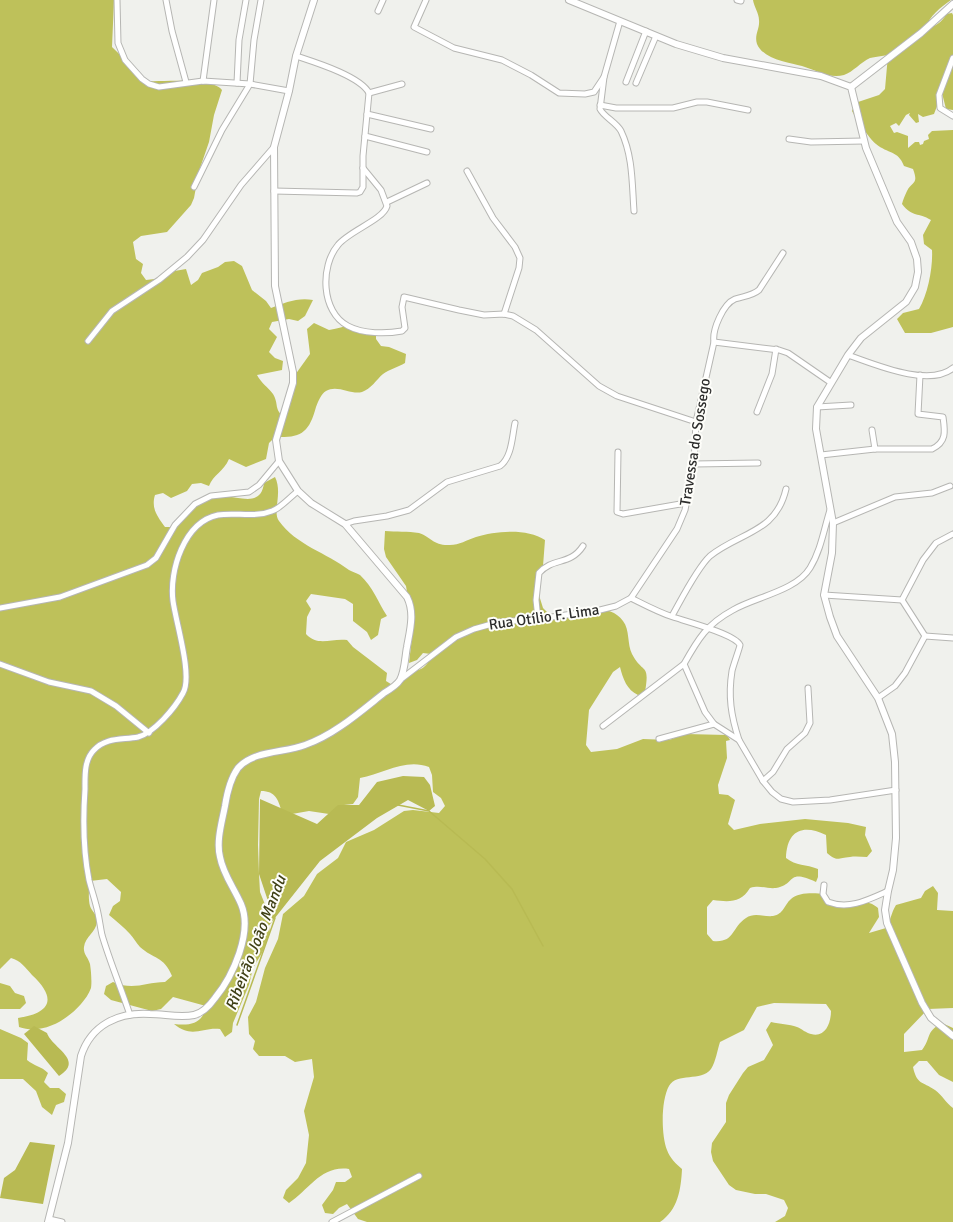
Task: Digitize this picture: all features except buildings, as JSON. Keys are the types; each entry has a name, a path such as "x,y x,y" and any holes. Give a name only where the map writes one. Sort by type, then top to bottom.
{"street":[{"path":"117,0 118,43 125,60 142,79 150,84 159,87 186,82 203,81 250,84 289,91"},
{"path":"166,0 172,31 186,82"},
{"path":"203,81 214,0"},
{"path":"236,83 239,40 246,0"},
{"path":"194,187 222,130 250,84 254,40 261,0"},
{"path":"62,1222 48,1220 68,1143 81,1056 85,1045 98,1028 107,1022 130,1015 148,1014 184,1016 196,1015 205,1010 216,997 234,965 245,937 245,921 242,905 224,869 219,849 228,792 237,770 245,761 254,757 304,746 323,738 355,716 400,681 410,630 410,604 393,579 345,524 310,503 298,490 279,461 276,440 293,383 293,372 276,295 274,147 289,91 296,56 314,0"},
{"path":"378,11 383,0"},
{"path":"426,0 414,26 418,31 454,48 502,60 531,75 559,93 585,94 594,92 604,77"},
{"path":"569,0 676,44 723,58 822,76 851,87"},
{"path":"851,87 922,33 953,4"},
{"path":"620,21 604,77 600,105 601,110 612,120 620,131 626,147 631,164 634,211"},
{"path":"626,82 646,31"},
{"path":"636,83 656,36"},
{"path":"274,191 357,193 360,192 363,187 365,136 369,93 364,87 350,78 326,66 296,56"},
{"path":"953,58 939,95 940,108 953,116"},
{"path":"369,93 402,84"},
{"path":"851,87 864,141 898,222 911,242 917,259 918,272 915,287 906,302 861,338 830,382 817,407 816,429 833,523 832,554 824,595 837,636 878,698 892,734 896,762 896,790 893,870 888,891 886,910 887,923 901,958 922,1003 931,1018 953,1036"},
{"path":"600,105 616,108 673,108 697,102 707,102 748,110"},
{"path":"367,114 430,129"},
{"path":"365,136 427,152"},
{"path":"789,139 811,142 864,141"},
{"path":"88,341 112,311 159,280 187,257 203,240 241,185 274,147"},
{"path":"363,168 381,190 387,202 386,209 382,214 353,231 338,245 328,262 326,281 331,308 347,325 357,329 378,332 402,331 405,328 402,307 404,297 484,315 504,314 513,316 536,330 599,386 616,396 696,422"},
{"path":"467,171 493,218 515,247 520,258 519,268 504,314"},
{"path":"387,202 427,183"},
{"name":"Travessa do Sossego","path":"631,598 677,528 686,503 694,464 696,422 714,342 712,335 714,330 723,312 732,301 754,294 759,290 783,253"},
{"path":"714,342 776,349 788,353 830,382"},
{"path":"757,412 772,374 776,349"},
{"path":"848,355 894,370 920,375 938,375 948,372 953,368"},
{"path":"821,455 876,449 932,449 938,446 946,432 943,417 918,414 920,375"},
{"path":"817,407 850,405"},
{"path":"345,524 409,510 447,482 500,466 505,462 509,452 515,423"},
{"path":"872,430 876,449"},
{"path":"618,452 617,512 623,514 686,503"},
{"path":"0,608 60,597 147,565 156,558 175,525 195,504 211,496 249,492 259,485 279,461"},
{"path":"694,464 758,464"},
{"path":"833,523 895,497 932,493 950,486"},
{"path":"672,616 690,584 710,557 754,532 770,520 779,510 783,502 786,489"},
{"path":"130,1015 105,944 89,880 85,842 86,771 88,759 99,745 113,739 149,733 162,721 183,693 187,684 187,674 175,619 172,596 177,562 184,541 204,522 216,516 274,511 298,490"},
{"path":"603,726 684,664 700,635 709,628 732,611 781,589 801,578 810,568 820,545 830,510"},
{"path":"902,600 923,560 936,543 953,534"},
{"path":"538,619 536,600 539,573 550,565 575,556 582,546"},
{"path":"824,595 902,600"},
{"path":"631,598 672,616 709,628 734,639 740,646 735,659 729,688 734,723 739,740 763,781 772,792 781,799 793,802 830,800 896,790"},
{"name":"Rua Otílio F. Lima","path":"400,681 456,637 474,629 499,622 538,619 600,610 616,606 631,598"},
{"path":"902,600 925,636"},
{"path":"878,698 895,686 905,673 925,636"},
{"path":"925,636 953,638"},
{"path":"0,664 41,680 91,691 116,706 149,733"},
{"path":"684,664 699,701 714,724 739,740"},
{"path":"763,781 773,772 787,749 805,733 810,723 808,688"},
{"path":"659,739 714,724"},
{"path":"824,885 823,894 828,902 843,906 857,904 888,891"},
{"path":"332,1222 419,1176"}],"shaded area":[{"path":"0,0 114,0 112,47 147,81 187,81 208,83 217,86 222,90 214,115 209,142 199,171 194,198 191,205 167,232 141,236 133,242 136,259 143,264 141,273 146,280 163,278 169,272 186,269 191,285 198,280 202,273 218,267 225,262 234,261 242,266 252,290 266,301 271,308 286,302 302,299 313,300 305,316 298,321 289,319 272,322 269,329 277,337 269,352 275,358 283,361 282,370 257,375 273,394 277,409 283,416 295,375 310,354 307,329 314,323 329,330 349,327 356,330 360,334 376,334 376,339 381,346 389,347 406,354 405,363 383,374 371,387 365,391 358,393 339,389 330,389 326,391 320,398 307,428 298,435 275,437 269,443 266,459 246,467 229,459 209,486 201,483 192,484 187,491 171,498 163,493 155,495 154,508 165,527 173,527 193,503 206,497 218,496 243,499 255,498 262,490 264,483 275,477 278,489 277,517 279,521 303,543 350,571 360,575 372,590 387,616 381,619 378,635 371,640 367,632 353,621 353,604 345,599 311,594 306,601 311,609 307,617 306,634 315,640 320,641 347,640 353,647 387,673 386,681 394,686 404,677 425,666 431,654 423,653 417,660 409,663 413,628 406,586 386,557 384,549 385,531 419,533 436,543 445,545 457,544 476,537 502,532 521,532 538,536 545,540 543,566 538,574 538,592 543,608 549,614 598,609 616,614 625,625 632,654 639,665 646,672 647,676 645,692 638,695 634,693 626,684 620,667 613,672 589,710 586,745 591,752 617,749 643,739 669,740 685,734 727,735 730,740 726,741 727,758 718,785 719,794 728,795 735,800 728,824 734,830 760,824 805,819 848,823 866,827 865,835 872,851 867,857 840,859 830,856 827,853 826,835 810,830 798,832 789,841 786,858 797,864 818,869 818,877 816,882 806,878 795,877 786,884 776,888 750,888 739,899 729,901 713,900 707,907 707,934 713,941 725,940 732,934 741,922 749,916 777,915 789,901 798,895 816,893 824,894 837,906 859,902 874,905 878,908 879,917 869,933 886,928 896,905 921,898 925,891 933,886 938,893 937,910 953,911 953,1008 928,1009 904,1034 904,1052 922,1050 933,1029 942,1023 953,1028 953,1082 939,1075 927,1061 919,1061 913,1067 918,1080 937,1092 953,1108 953,1222 775,1222 785,1216 788,1208 784,1200 766,1194 755,1194 736,1190 729,1185 713,1161 711,1152 712,1143 726,1122 726,1103 729,1095 748,1067 764,1060 773,1045 766,1030 771,1022 794,1026 811,1034 820,1034 827,1028 830,1020 831,1011 826,1004 774,1003 757,1007 744,1030 720,1042 713,1066 707,1073 678,1079 669,1086 666,1092 663,1108 665,1144 673,1161 682,1169 682,1177 675,1205 660,1222 367,1222 358,1219 347,1204 339,1208 333,1214 325,1213 322,1205 333,1190 336,1182 345,1182 352,1177 349,1169 339,1169 323,1175 289,1203 283,1198 286,1190 298,1178 306,1163 309,1135 304,1111 314,1077 312,1059 295,1062 285,1056 259,1056 253,1049 255,1041 249,1034 248,1017 256,1002 265,968 278,939 283,914 304,896 317,874 338,858 346,842 374,830 404,811 413,810 439,813 445,806 441,798 433,792 432,775 429,767 420,765 403,765 360,778 358,797 353,804 344,805 329,814 309,811 292,814 282,812 278,800 273,794 266,791 261,791 259,799 258,845 260,892 266,907 270,933 262,953 253,968 249,985 233,1023 232,1032 225,1037 220,1029 192,1032 186,1031 174,1024 185,1025 199,1020 202,1017 206,1006 173,997 161,1009 152,1011 111,1000 104,994 106,986 113,982 120,985 133,986 165,982 172,976 162,961 140,947 128,931 109,915 113,906 120,901 121,892 107,879 90,881 89,903 96,915 97,920 95,929 86,940 84,947 85,954 90,964 91,973 91,988 88,994 75,1010 61,1021 53,1025 36,1029 19,1027 18,1018 29,1016 43,1009 47,1004 47,998 45,991 40,984 18,961 11,958 0,969"},
{"path":"753,0 951,0 939,9 930,20 926,28 935,26 943,20 946,14 952,13 953,110 946,109 942,93 934,114 923,117 918,114 919,122 916,123 909,115 910,113 906,115 899,126 896,123 890,126 894,133 897,132 908,136 908,148 915,142 919,142 920,145 923,144 924,141 929,139 928,135 932,131 953,130 953,327 931,333 905,333 897,319 903,313 919,309 925,296 931,272 932,250 924,244 923,235 931,220 909,211 902,204 907,191 915,180 913,169 904,166 899,157 876,144 856,119 852,111 855,103 879,95 885,89 888,55 870,58 847,74 838,76 823,74 802,66 777,60 770,57 760,49 757,44 756,38 759,17"},
{"path":"403,776 424,777 430,785 435,806 429,811 408,800 377,818 320,861 267,928 269,904 259,874 260,799 317,824 338,805 359,805 377,782"},
{"path":"0,983 10,986 15,993 24,996 26,1003 20,1009 0,1009"},
{"path":"34,1026 47,1033 68,1059 69,1065 59,1076 24,1034"},
{"path":"0,1029 21,1038 28,1043 27,1060 48,1073 44,1082 50,1088 59,1088 66,1094 64,1102 56,1105 52,1115 42,1107 36,1091 23,1079 0,1079"},
{"path":"30,1142 55,1145 43,1204 0,1198 4,1178 15,1170"}],"waterway":[{"name":"Ribeirão João Mandu","path":"398,805 429,811 485,859 512,889 543,946"},
{"name":"Ribeirão João Mandu","path":"237,1025 275,918"}]}
